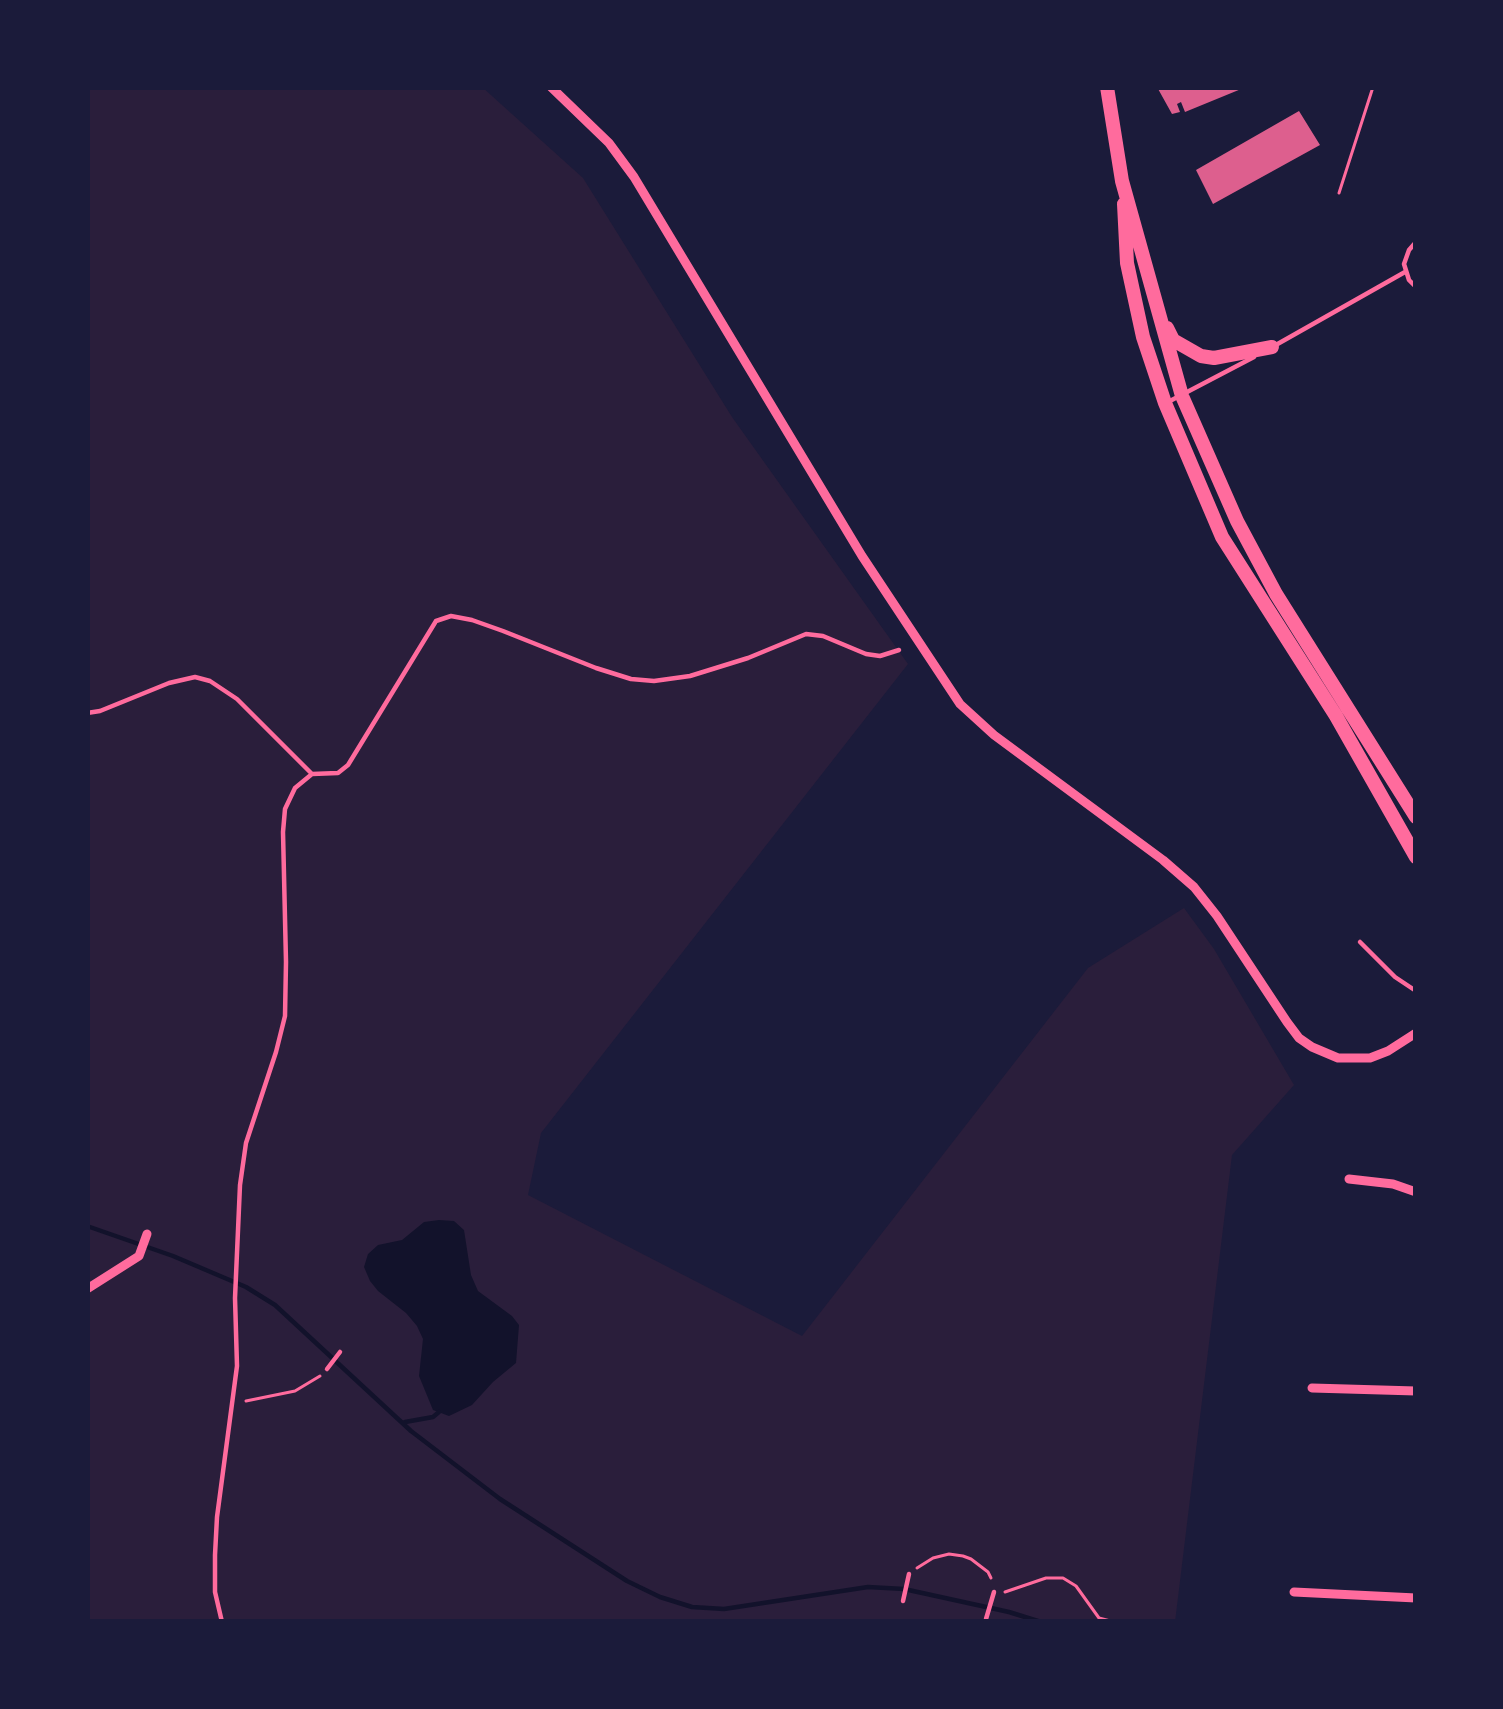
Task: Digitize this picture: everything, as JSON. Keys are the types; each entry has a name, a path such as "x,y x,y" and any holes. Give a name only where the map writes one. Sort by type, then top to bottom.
{"main road":[{"path":"1107,87 1133,300 1165,403 1222,537 1336,716 1416,857"},
{"path":"1122,181 1182,396 1238,521 1276,594 1416,817"},
{"path":"1155,302 1173,340 1201,356 1214,358 1272,347"}],"street":[{"path":"551,87 609,143 634,177 862,556 960,704 994,735 1180,874 1217,916 1299,1038 1322,1053 1351,1059 1388,1051 1416,1033"},
{"path":"1349,1180 1393,1184 1416,1192"},
{"path":"87,1288 139,1256 147,1234"},
{"path":"1312,1388 1416,1391"},
{"path":"1294,1592 1416,1598"}],"lane":[{"path":"1416,242 1405,256 1405,272 1416,287"},
{"path":"1165,403 1405,272"},
{"path":"222,1622 215,1592 216,1536 237,1366 240,1185 246,1143 285,1016 285,809 296,788 312,774 338,773 348,765 436,621 451,616 488,625 614,674 654,681 690,676 806,634 823,635 866,654 880,656 898,650"},
{"path":"87,715 196,676 237,699 312,774"},
{"path":"1360,942 1416,991"},
{"path":"327,1369 340,1352"},
{"path":"904,1601 909,1576"},
{"path":"986,1619 993,1594"}],"path":[{"path":"1339,193 1373,87"},
{"path":"232,1406 295,1391 320,1376"},
{"path":"909,1576 933,1558 949,1555 963,1556 988,1572 993,1594 1046,1578 1063,1578 1076,1586 1099,1618 1114,1622"}],"shaded area":[{"path":"87,87 482,87 583,178 732,417 908,664 541,1133 528,1195 802,1336 1088,968 1184,908 1214,949 1294,1085 1232,1155 1175,1622 87,1622"},
{"path":"454,1221 464,1230 478,1291 519,1325 516,1363 472,1405 449,1416 433,1410 419,1376 423,1339 417,1326 378,1291 364,1267 368,1254 378,1245 402,1240 424,1222"}],"building":[{"path":"1157,87 1246,87 1185,112 1181,102 1177,104 1180,112 1172,114"},
{"path":"1299,111 1320,145 1213,204 1196,170"}],"waterway":[{"path":"87,1226 173,1256 246,1287 275,1305 411,1431 500,1499 660,1597 692,1607 724,1609 868,1587 904,1589 1041,1622"},
{"path":"405,1422 439,1412"}]}
